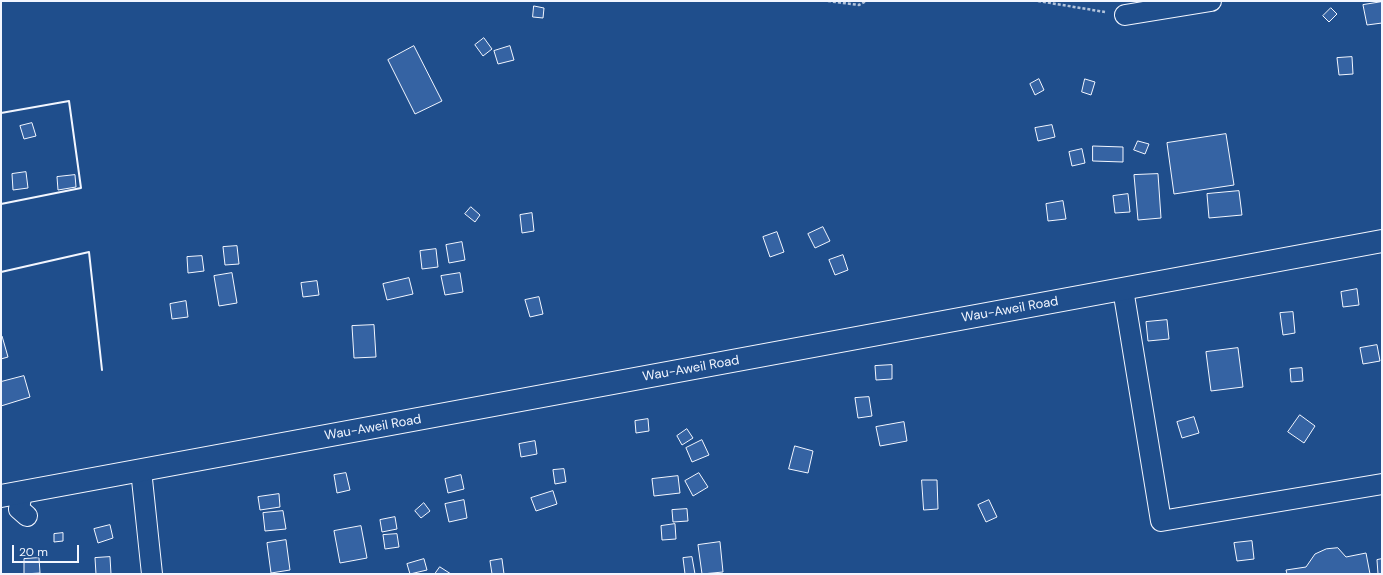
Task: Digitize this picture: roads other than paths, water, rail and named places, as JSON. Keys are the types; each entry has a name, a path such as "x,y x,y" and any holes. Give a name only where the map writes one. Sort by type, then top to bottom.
{"main road":[{"name":"Wau-Aweil Road","path":"11,494 1382,241"}],"street":[{"path":"1125,15 1211,1"},
{"path":"1123,289 1161,521 1382,484"},
{"path":"141,470 152,574"},
{"path":"11,494 19,509 27,516"}]}
